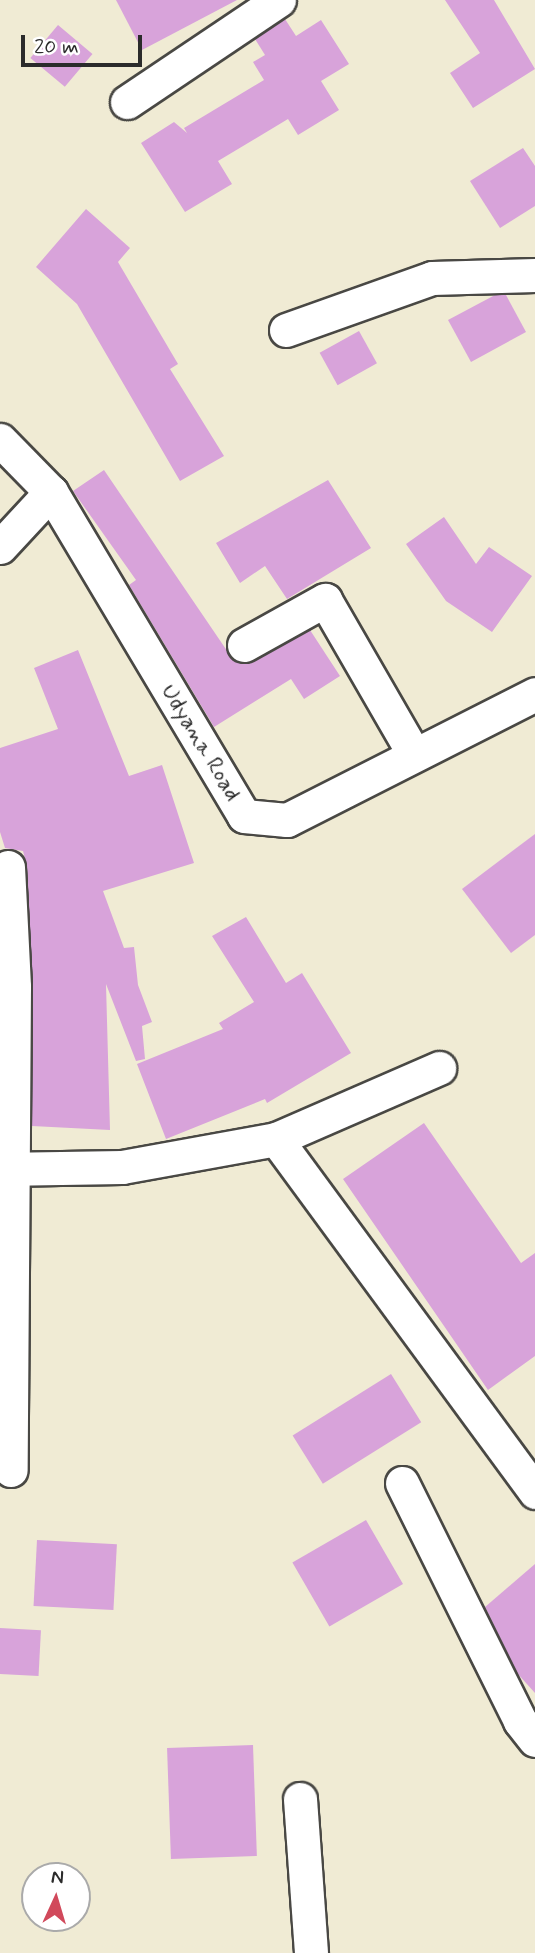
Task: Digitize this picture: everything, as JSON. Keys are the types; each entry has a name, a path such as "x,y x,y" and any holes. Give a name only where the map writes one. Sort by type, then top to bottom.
{"street":[{"path":"127,102 279,0"},
{"path":"286,330 432,278 535,275"},
{"name":"Udyana Road","path":"0,440 51,492 244,816 287,820 535,695"},
{"path":"0,547 51,492"},
{"path":"244,645 325,600 414,754"},
{"path":"8,867 7,1170 11,1470"},
{"path":"7,1170 122,1167 276,1139 439,1068"},
{"path":"276,1139 535,1492"},
{"path":"402,1483 520,1721 535,1740"},
{"path":"300,1799 311,1953"}],"building":[{"path":"116,0 237,0 142,50"},
{"path":"445,0 494,0 535,69 473,108 450,73 480,53"},
{"path":"285,19 296,36 321,20 349,64 321,81 339,110 298,135 288,119 218,161 232,184 185,212 141,143 174,122 187,133 184,128 264,80 253,62 265,55 255,39"},
{"path":"58,25 92,54 65,87 30,58"},
{"path":"523,148 535,166 535,206 500,228 470,181"},
{"path":"86,209 130,248 118,262 178,364 170,369 224,456 180,481 77,304 36,267"},
{"path":"495,295 506,295 526,332 471,362 448,320"},
{"path":"359,331 377,363 338,385 320,353"},
{"path":"104,470 234,661 253,662 310,630 340,676 304,699 291,679 214,727 129,585 136,580 73,491"},
{"path":"328,480 371,548 287,599 265,566 240,583 216,543"},
{"path":"444,517 476,564 489,547 532,576 492,632 446,601 406,544"},
{"path":"78,650 129,776 162,765 194,863 103,891 124,948 134,947 138,985 152,1022 142,1026 145,1059 136,1061 106,984 110,1130 32,1126 27,866 23,851 5,848 0,832 0,748 58,729 34,668"},
{"path":"535,834 535,935 511,953 462,889"},
{"path":"246,917 286,983 302,973 351,1053 267,1103 265,1099 166,1139 137,1064 223,1029 219,1023 254,1002 212,936"},
{"path":"424,1123 521,1263 535,1253 535,1356 488,1390 343,1179"},
{"path":"391,1374 421,1422 323,1484 293,1435"},
{"path":"366,1520 403,1584 329,1627 292,1562"},
{"path":"37,1540 117,1544 113,1610 34,1606"},
{"path":"535,1564 535,1693 517,1673 485,1607"},
{"path":"0,1628 41,1630 39,1676 0,1674"},
{"path":"253,1745 257,1856 171,1859 167,1748"}]}
